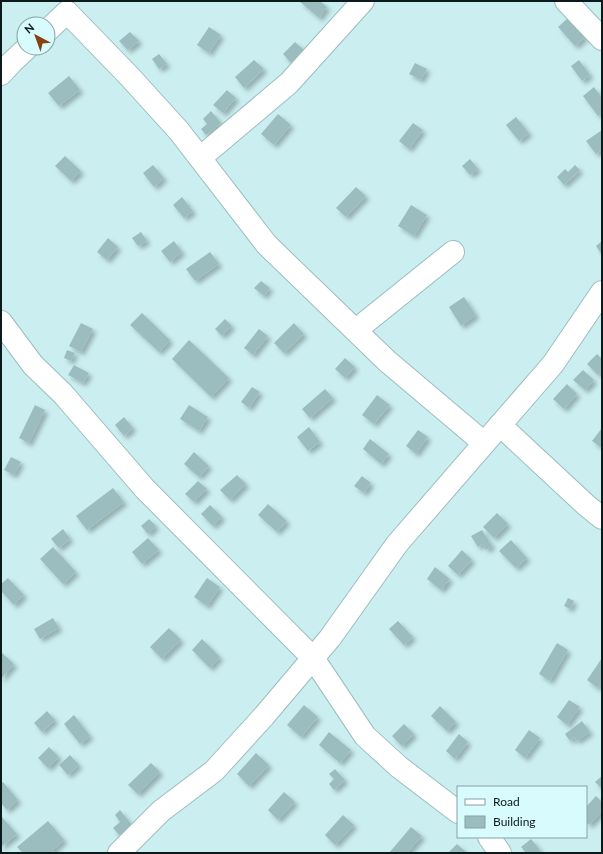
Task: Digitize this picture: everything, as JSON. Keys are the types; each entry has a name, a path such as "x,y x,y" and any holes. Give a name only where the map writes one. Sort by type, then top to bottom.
{"street":[{"path":"200,158 289,83 363,1"},
{"path":"566,1 602,39"},
{"path":"56,22 67,12 179,131 267,245 356,330 386,361 484,443"},
{"path":"1,74 18,56"},
{"path":"356,330 453,252"},
{"path":"119,853 161,811 214,771 264,716 330,638 397,544 553,364 602,292"},
{"path":"1,322 33,365 63,394 145,489 312,658 365,736 399,767 457,811"},
{"path":"500,425 602,518"},
{"path":"490,838 500,853"}],"building":[{"path":"299,1 320,1 327,7 319,18"},
{"path":"568,18 585,37 575,46 558,27"},
{"path":"209,27 221,35 209,53 197,45"},
{"path":"130,32 139,41 128,50 119,41"},
{"path":"295,42 304,50 291,63 283,54"},
{"path":"159,54 167,64 159,69 152,59"},
{"path":"254,60 264,69 244,88 235,77"},
{"path":"579,60 590,75 582,81 571,66"},
{"path":"415,63 427,69 421,80 409,74"},
{"path":"69,76 80,90 59,106 48,93"},
{"path":"594,87 602,98 602,112 598,116 583,96"},
{"path":"227,90 236,98 223,113 213,105"},
{"path":"211,111 221,123 206,135 201,129 207,124 203,119"},
{"path":"278,114 291,125 274,145 261,134"},
{"path":"516,117 529,133 519,141 506,125"},
{"path":"413,123 423,130 409,149 399,141"},
{"path":"602,130 602,149 596,154 586,141"},
{"path":"65,156 81,171 71,181 55,166"},
{"path":"470,159 478,169 470,175 462,166"},
{"path":"153,165 164,178 154,187 143,173"},
{"path":"575,165 580,170 564,185 557,177 565,169 568,172"},
{"path":"356,187 366,196 346,217 336,208"},
{"path":"182,197 193,211 184,218 173,205"},
{"path":"411,205 427,215 414,236 398,226"},
{"path":"141,232 147,241 138,246 132,238"},
{"path":"108,238 118,247 107,260 97,252"},
{"path":"174,241 182,252 170,262 161,251"},
{"path":"602,241 602,255 596,246"},
{"path":"210,252 219,264 195,281 186,269"},
{"path":"261,281 270,288 264,296 254,288"},
{"path":"464,297 476,315 461,326 449,307"},
{"path":"142,313 170,340 159,352 130,325"},
{"path":"225,319 232,326 222,336 215,329"},
{"path":"81,323 93,329 81,352 69,346"},
{"path":"294,323 304,334 284,353 274,343"},
{"path":"259,329 268,336 253,355 244,348"},
{"path":"189,340 229,378 211,397 172,359"},
{"path":"67,350 75,353 71,361 64,358"},
{"path":"597,354 602,359 602,371 598,375 587,364"},
{"path":"345,358 355,367 345,378 335,369"},
{"path":"74,365 89,373 83,383 68,375"},
{"path":"583,370 594,380 585,390 573,380"},
{"path":"567,384 577,394 564,409 553,399"},
{"path":"252,387 260,392 249,408 241,402"},
{"path":"325,389 333,398 310,418 302,409"},
{"path":"377,395 390,405 374,424 362,415"},
{"path":"35,405 45,410 29,443 19,438"},
{"path":"189,405 208,417 199,431 180,419"},
{"path":"124,417 133,428 124,436 115,425"},
{"path":"309,427 320,442 308,451 297,437"},
{"path":"602,428 602,448 592,441"},
{"path":"418,430 428,437 416,454 406,446"},
{"path":"370,439 389,454 381,464 363,449"},
{"path":"194,452 209,466 199,477 184,464"},
{"path":"11,457 21,462 14,475 4,470"},
{"path":"237,475 246,484 230,500 220,490"},
{"path":"362,476 371,483 364,493 354,486"},
{"path":"198,481 207,489 194,502 185,494"},
{"path":"113,488 124,502 87,530 76,516"},
{"path":"268,504 287,521 277,532 258,515"},
{"path":"210,505 222,517 213,526 201,514"},
{"path":"497,513 508,524 494,538 483,527"},
{"path":"149,519 156,526 148,534 141,526"},
{"path":"63,529 70,539 59,548 51,539"},
{"path":"482,530 492,546 486,550 483,544 478,547 471,536"},
{"path":"148,538 159,550 142,564 132,552"},
{"path":"511,540 527,558 516,568 499,551"},
{"path":"53,547 76,572 63,584 40,559"},
{"path":"462,550 472,560 458,575 448,566"},
{"path":"435,567 450,579 441,590 427,579"},
{"path":"8,578 24,595 14,605 1,591 1,584"},
{"path":"207,578 220,587 207,606 194,597"},
{"path":"568,598 574,601 570,609 564,606"},
{"path":"53,618 59,628 40,639 34,629"},
{"path":"398,621 413,637 404,645 389,629"},
{"path":"169,628 181,640 162,659 150,647"},
{"path":"202,639 220,657 210,668 192,650"},
{"path":"557,643 568,650 550,681 539,674"},
{"path":"1,652 14,664 1,679"},
{"path":"602,658 602,682 598,688 587,680"},
{"path":"569,700 580,707 567,725 557,717"},
{"path":"304,705 318,717 301,737 287,725"},
{"path":"440,706 456,722 447,731 431,716"},
{"path":"47,711 55,720 42,732 34,723"},
{"path":"74,715 90,736 80,744 64,724"},
{"path":"582,721 590,732 577,741 574,737 570,741 565,734"},
{"path":"404,724 414,734 402,746 392,736"},
{"path":"529,730 540,738 525,758 515,750"},
{"path":"329,732 351,750 340,763 319,745"},
{"path":"459,734 468,742 455,759 446,751"},
{"path":"49,747 59,757 48,768 38,758"},
{"path":"256,753 269,765 249,786 237,774"},
{"path":"70,755 79,765 68,775 59,765"},
{"path":"151,763 160,772 138,794 128,785"},
{"path":"335,769 345,780 334,790 329,784 334,779 329,774"},
{"path":"602,776 602,789 595,782"},
{"path":"3,782 18,800 7,810 1,803 1,784"},
{"path":"284,792 295,802 278,820 268,810"},
{"path":"596,796 602,802 602,812 589,825 587,823 587,806"},
{"path":"120,810 132,825 119,835 113,828 120,822 115,815"},
{"path":"343,815 354,825 335,845 325,835"},
{"path":"1,816 17,834 1,847"},
{"path":"48,821 64,840 53,850 56,853 23,853 17,847"},
{"path":"411,827 422,836 407,853 389,853"},
{"path":"531,839 540,850 536,853 526,853 521,847"},
{"path":"457,844 467,853 448,853"}]}
